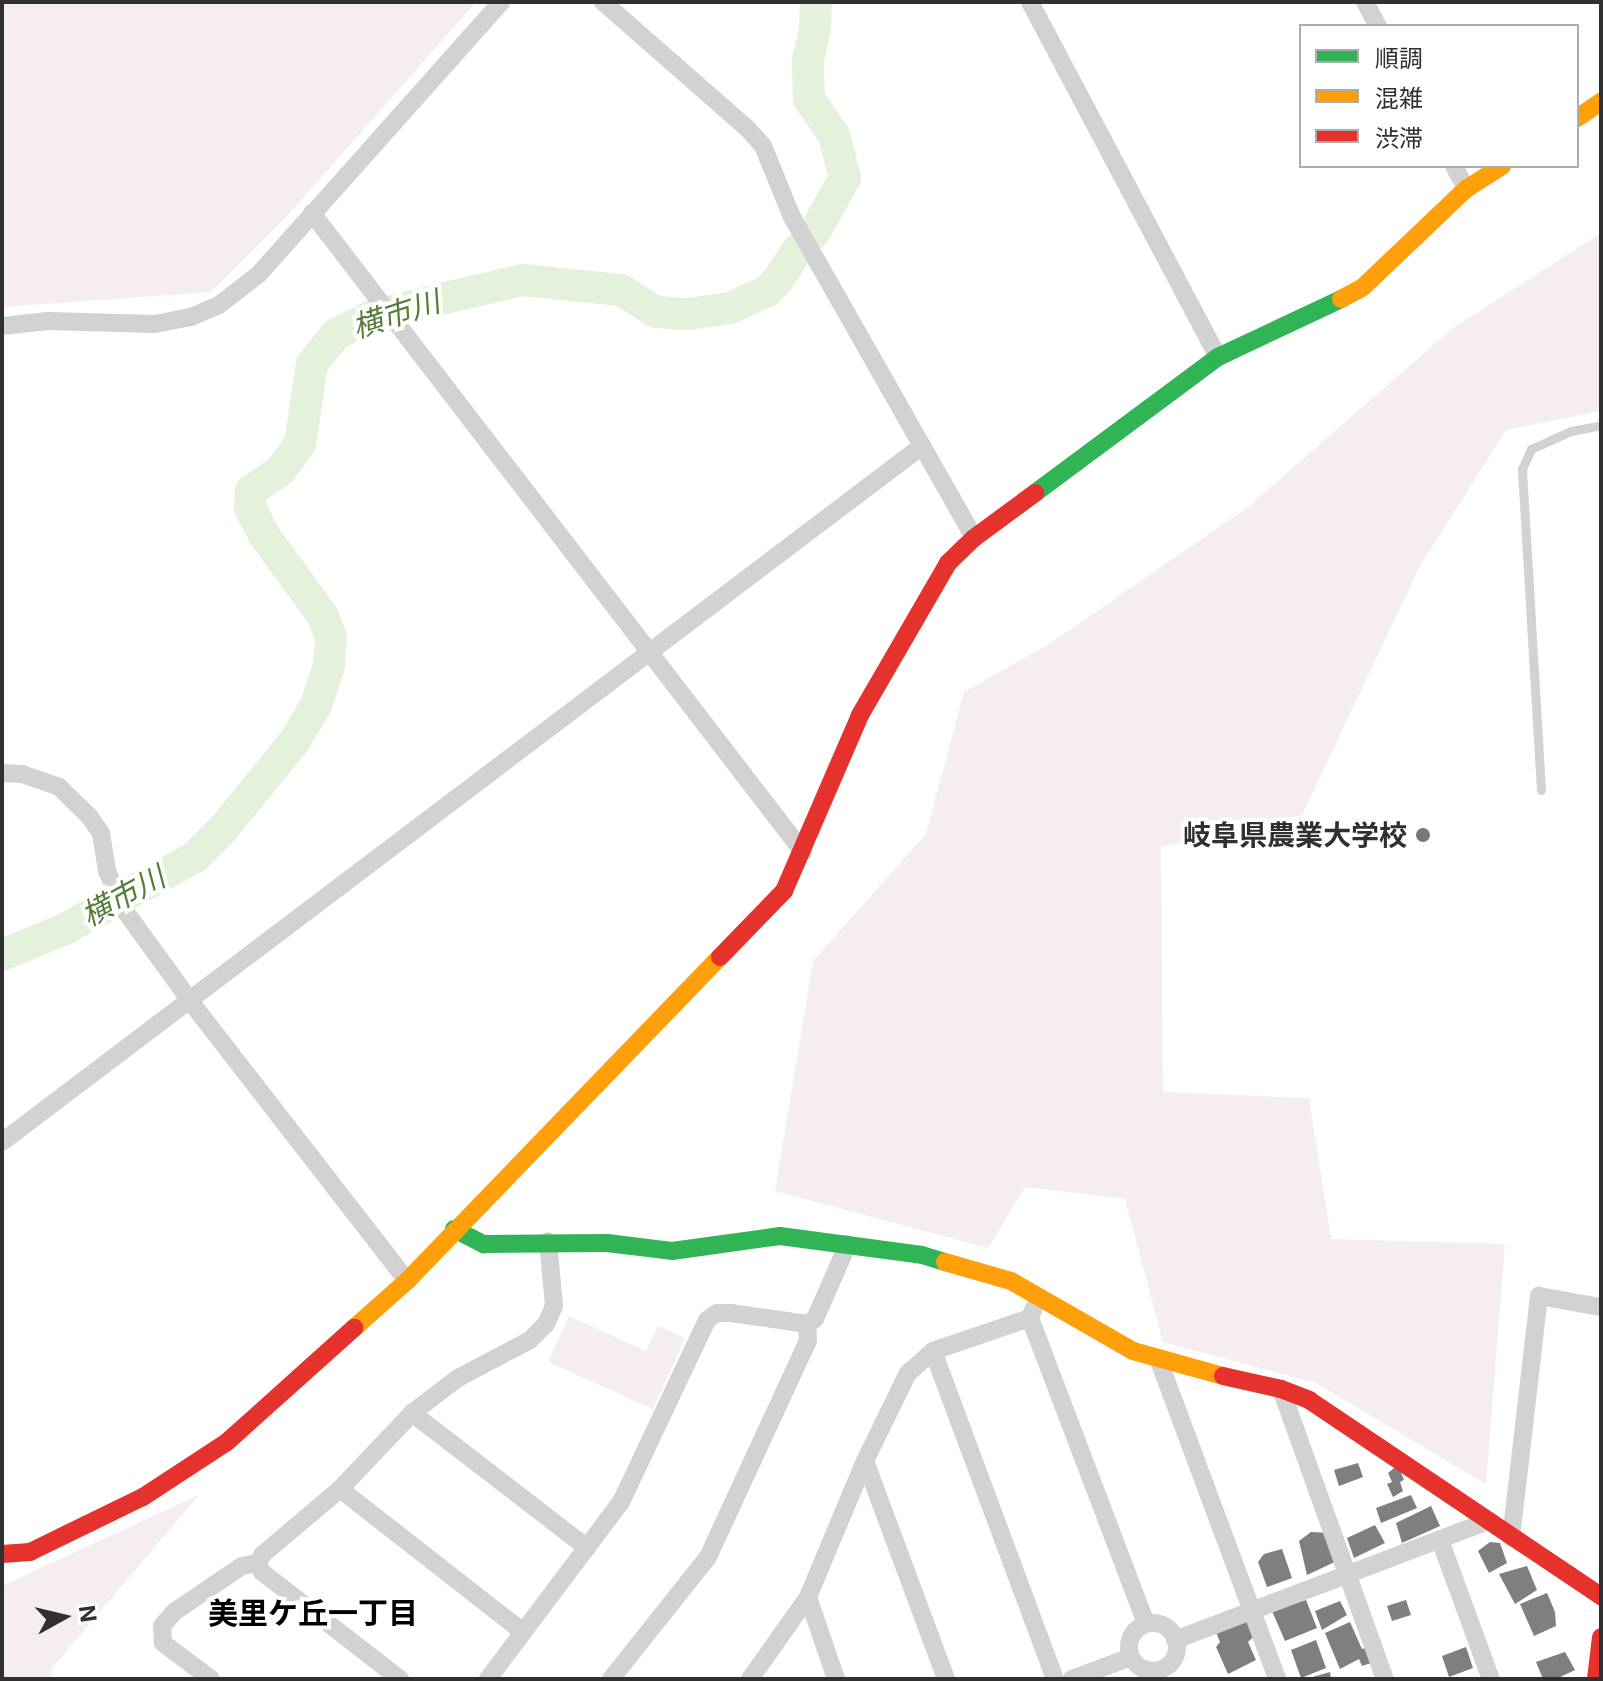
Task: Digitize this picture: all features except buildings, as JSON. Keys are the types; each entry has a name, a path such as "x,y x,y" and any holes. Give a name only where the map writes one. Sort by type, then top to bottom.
{"street":[{"path":"2,326 48,321 155,324 191,317 240,292 501,2"},
{"path":"603,2 746,127 763,146 792,217 974,538"},
{"path":"1030,2 1218,357"},
{"path":"1365,2 1377,24"},
{"path":"1579,117 1601,102"},
{"path":"1455,168 1466,189"},
{"path":"2,1554 30,1552 143,1497 227,1442 407,1281 784,891 860,715 901,639 948,563 974,538 1218,357 1271,335 1362,288 1466,189 1499,168"},
{"path":"312,213 803,852"},
{"path":"2,1142 648,651 858,498 922,446"},
{"path":"2,773 22,774 59,787 89,816 101,833 107,871 125,911 407,1281"},
{"path":"454,1229 484,1244 548,1241 681,1251 729,1241 780,1236 922,1255 1011,1281 1133,1351 1159,1361 1281,1389 1333,1413 1511,1538 1601,1596"},
{"path":"258,1563 262,1555 340,1489 412,1413 458,1378 530,1340 546,1324 554,1306 548,1241"},
{"path":"488,1679 587,1548 637,1474 707,1320 717,1313 731,1313 807,1324 815,1319 848,1244"},
{"path":"1040,1295 1030,1318 1146,1624"},
{"path":"1511,1538 1539,1296 1601,1307"},
{"path":"750,1679 808,1597 865,1461 908,1373 933,1351 1030,1318"},
{"path":"611,1679 708,1557 808,1341 807,1324"},
{"path":"933,1351 1055,1679"},
{"path":"1159,1361 1277,1679"},
{"path":"1281,1389 1385,1679"},
{"path":"412,1413 587,1548"},
{"path":"865,1461 946,1679"},
{"path":"340,1489 523,1632"},
{"path":"1175,1640 1489,1521"},
{"path":"1440,1540 1491,1679"},
{"path":"258,1563 262,1572 400,1679"},
{"path":"211,1679 163,1643 162,1626 174,1612 242,1566 258,1563"},
{"path":"808,1597 836,1679"},
{"path":"1146,1624 1161,1625 1175,1640 1176,1653 1165,1674 1142,1668 1131,1657 1133,1634 1146,1624"},
{"path":"1596,1679 1601,1637"},
{"path":"1072,1679 1131,1657"},
{"path":"366,1679 378,1663"}],"lane":[{"path":"1541,790 1522,469 1531,449 1571,431 1601,425"}],"shaded area":[{"path":"2,2 476,2 288,215 211,292 2,307"},
{"path":"1601,233 1601,411 1506,430 1420,566 1302,815 1161,847 1163,1092 1309,1098 1331,1239 1505,1244 1486,1484 1316,1383 1163,1342 1125,1199 1025,1187 988,1248 775,1191 813,961 926,834 964,692 1051,643 1248,507 1452,329"},
{"path":"569,1316 646,1351 658,1326 685,1338 653,1409 548,1362"},
{"path":"199,1495 52,1668 51,1679 2,1679 2,1586"}],"waterway":[{"name":"横市川","path":"2,955 63,930 195,857 223,829 294,742 316,705 329,666 331,637 323,616 264,535 250,508 251,491 281,470 300,444 312,364 336,334 374,315 522,280 621,290 656,312 688,314 730,308 767,291 778,280 815,231 845,178 834,135 809,99 808,61 815,28 816,2"}],"traffic: fast":[{"path":"1035,493 1218,357 1341,299"},
{"path":"454,1229 484,1244 607,1243 672,1251 780,1236 922,1255 945,1262"}],"traffic: slow":[{"path":"1579,117 1601,102"},
{"path":"1341,299 1362,288 1466,189 1499,168"},
{"path":"354,1328 407,1281 720,957"},
{"path":"945,1262 1011,1281 1133,1351 1223,1376"}],"traffic: jam":[{"path":"720,957 784,891 860,715 948,563 974,538 1035,493"},
{"path":"2,1554 30,1552 143,1497 227,1442 354,1328"},
{"path":"1223,1376 1281,1389 1309,1400 1601,1596"},
{"path":"1596,1679 1601,1637"}],"place":[{"name":"岐阜県農業大学校","path":"1423,835"}],"district":[{"name":"美里ケ丘一丁目","path":"313,1613"}]}
